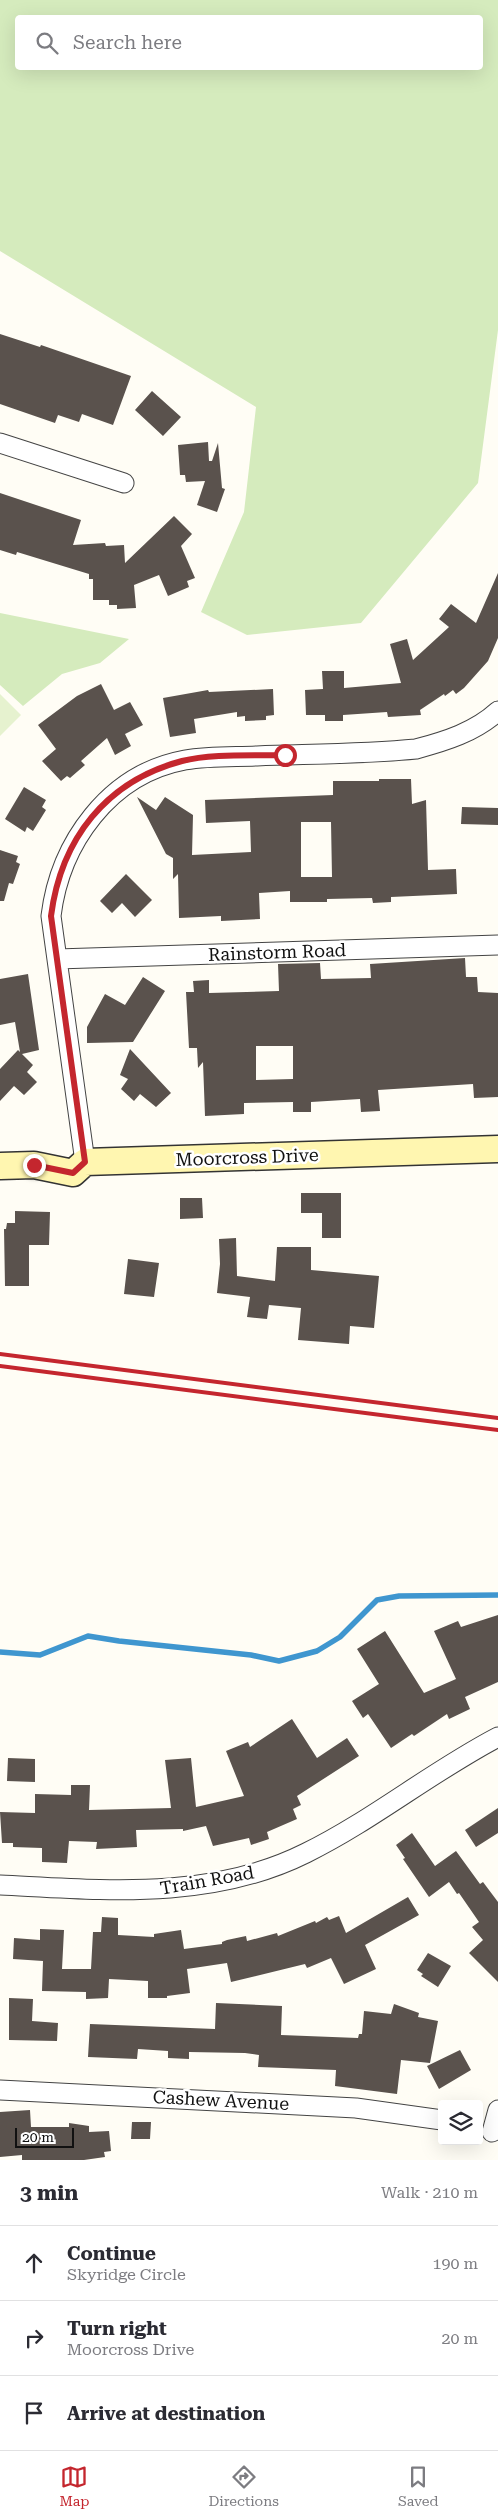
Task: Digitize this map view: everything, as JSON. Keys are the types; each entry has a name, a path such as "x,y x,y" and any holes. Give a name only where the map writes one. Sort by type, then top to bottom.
{"street":[{"path":"0,443 124,483"},
{"path":"85,1162 51,916 54,894 61,869 72,845 88,820 107,800 134,780 184,760 416,748 461,734 478,726 498,711"},
{"name":"Rainstorm Road","path":"57,959 498,945"},
{"name":"Moorcross Drive","path":"0,1166 34,1165 73,1173 85,1162 498,1149"},
{"name":"Train Road","path":"0,1885 134,1891 185,1888 224,1881 272,1868 334,1838 464,1755 498,1738"},
{"name":"Cashew Avenue","path":"0,2090 356,2108 438,2119"},
{"path":"490,2132 498,2110"}],"green space":[{"path":"0,0 498,0 498,330 478,483 361,623 247,635 201,612 244,512 256,407 0,251"},
{"path":"0,613 129,639 100,663 62,674 23,706 0,685"},
{"path":"0,694 21,715 0,736"}],"building":[{"path":"0,334 40,347 41,345 131,376 113,425 82,414 79,422 58,415 55,423 0,404"},
{"path":"152,391 181,417 163,436 135,410"},
{"path":"208,442 209,461 212,461 218,443 222,488 225,489 217,512 197,505 205,481 186,482 185,475 180,475 178,445"},
{"path":"0,493 81,520 73,545 105,543 106,546 124,545 125,563 174,516 192,534 181,546 195,578 187,581 189,587 168,596 159,575 134,585 136,608 117,609 117,605 109,605 109,600 93,600 93,579 89,579 89,574 17,552 16,555 0,550"},
{"path":"498,573 498,638 488,661 464,688 456,694 453,690 445,696 444,694 420,710 421,715 388,717 387,712 343,715 343,721 325,721 325,715 306,715 305,690 323,689 322,671 344,671 344,688 401,683 390,644 407,639 413,660 449,627 439,619 451,604 476,623"},
{"path":"101,684 114,710 130,702 143,725 125,734 131,746 115,755 107,738 81,761 85,765 70,778 67,776 61,781 42,761 56,749 38,725 77,696"},
{"path":"273,689 274,715 266,716 266,720 245,721 245,716 237,717 237,712 194,719 196,733 170,737 163,698 208,690 209,692"},
{"path":"379,779 411,779 412,804 426,800 428,870 456,869 457,894 391,897 391,902 373,903 372,898 327,899 327,902 290,902 290,891 259,893 260,919 221,921 221,916 179,918 178,874 173,879 173,858 166,854 137,797 156,810 165,797 193,815 192,855 251,852 250,821 206,823 205,800 333,795 333,781 379,781","holes":["301,822 331,822 332,877 301,877"]},
{"path":"24,787 46,800 42,807 46,810 33,831 27,827 25,832 5,819"},
{"path":"462,807 498,808 498,825 461,824"},
{"path":"0,850 18,856 16,862 20,864 13,884 9,883 4,901 0,901"},
{"path":"126,874 152,900 135,917 122,903 112,913 100,901"},
{"path":"465,958 466,977 477,977 478,992 498,993 498,1097 474,1098 473,1084 378,1090 380,1111 361,1112 360,1099 311,1102 311,1112 293,1112 293,1102 244,1103 244,1114 205,1116 203,1062 198,1068 197,1048 189,1048 186,992 194,992 193,981 209,980 209,993 279,991 278,964 320,963 321,979 371,978 370,964","holes":["256,1046 293,1046 293,1079 256,1080"]},
{"path":"28,974 39,1050 22,1054 33,1065 27,1072 37,1082 24,1095 14,1086 0,1101 0,1069 18,1050 20,1052 15,1022 0,1025 0,979"},
{"path":"143,977 165,991 133,1042 87,1043 87,1027 105,994 125,1005"},
{"path":"130,1049 171,1093 156,1107 140,1094 134,1101 121,1089 128,1079 120,1075"},
{"path":"301,1193 341,1193 341,1238 322,1238 322,1213 301,1213"},
{"path":"180,1198 202,1198 203,1218 180,1219"},
{"path":"15,1211 50,1212 49,1245 29,1245 29,1286 5,1286 4,1229 6,1229 7,1223 15,1223"},
{"path":"236,1238 237,1276 275,1281 277,1247 311,1247 311,1270 379,1276 374,1328 350,1326 349,1344 298,1340 301,1308 269,1305 267,1319 247,1317 250,1297 217,1293 220,1264 219,1239"},
{"path":"128,1259 159,1263 154,1297 124,1294"},
{"path":"498,1615 498,1682 465,1697 470,1709 449,1719 447,1714 414,1736 412,1734 391,1748 368,1714 363,1718 352,1701 379,1684 357,1649 385,1631 424,1693 456,1679 434,1631 458,1621 461,1627"},
{"path":"292,1719 317,1758 347,1738 359,1756 297,1796 301,1805 293,1809 297,1819 267,1832 269,1839 251,1845 249,1838 213,1846 206,1826 183,1831 183,1829 136,1830 137,1847 96,1849 97,1842 69,1841 67,1863 42,1862 42,1848 13,1847 13,1843 2,1843 0,1812 35,1813 35,1794 71,1795 71,1785 90,1785 89,1810 171,1808 165,1760 191,1758 196,1807 244,1796 226,1751 248,1742 250,1747"},
{"path":"8,1758 35,1759 35,1782 7,1781"},
{"path":"498,1808 498,1833 476,1847 465,1830"},
{"path":"412,1833 435,1866 456,1851 480,1884 483,1882 498,1902 498,1982 469,1953 483,1940 472,1927 479,1922 459,1893 457,1894 449,1882 429,1897 403,1859 405,1858 396,1845"},
{"path":"408,1897 419,1915 365,1945 376,1969 344,1984 331,1958 307,1968 305,1964 231,1982 227,1963 187,1969 190,1993 167,1996 167,1998 148,1998 148,1981 109,1979 108,1998 86,1999 86,1992 42,1991 43,1961 13,1959 14,1938 40,1940 40,1929 64,1930 62,1969 91,1969 93,1932 101,1932 102,1917 118,1918 118,1935 154,1937 154,1934 181,1930 184,1949 222,1944 222,1942 227,1940 246,1936 247,1941 277,1933 278,1936 315,1921 316,1923 327,1917 329,1920 339,1916 346,1933"},
{"path":"428,1953 451,1966 438,1987 421,1976 423,1974 417,1970"},
{"path":"9,1998 33,1999 32,2021 58,2023 57,2041 9,2040"},
{"path":"216,2003 282,2006 281,2035 358,2038 359,2034 362,2034 364,2011 391,2014 394,2004 419,2013 418,2017 438,2021 430,2063 401,2060 397,2094 335,2086 336,2070 258,2067 259,2055 245,2053 189,2052 189,2059 168,2058 168,2051 138,2049 137,2059 88,2057 90,2024 215,2029"},
{"path":"460,2050 471,2070 439,2089 427,2066"},
{"path":"30,2110 31,2127 69,2127 69,2123 89,2126 89,2132 109,2131 111,2151 104,2152 105,2157 84,2160 22,2160 22,2155 0,2157 0,2112"},
{"path":"132,2122 151,2122 150,2139 131,2139"}],"waterway":[{"path":"0,1652 40,1655 88,1636 251,1655 279,1661 317,1651 340,1637 377,1600 399,1596 498,1595"}],"railway":[{"path":"0,1354 498,1418"},
{"path":"0,1366 498,1430"}],"route":[{"path":"34,1165 73,1173 85,1162 62,1010 51,916 54,894 61,869 72,845 88,820 107,800 134,780 159,768 184,760 285,755"}]}
